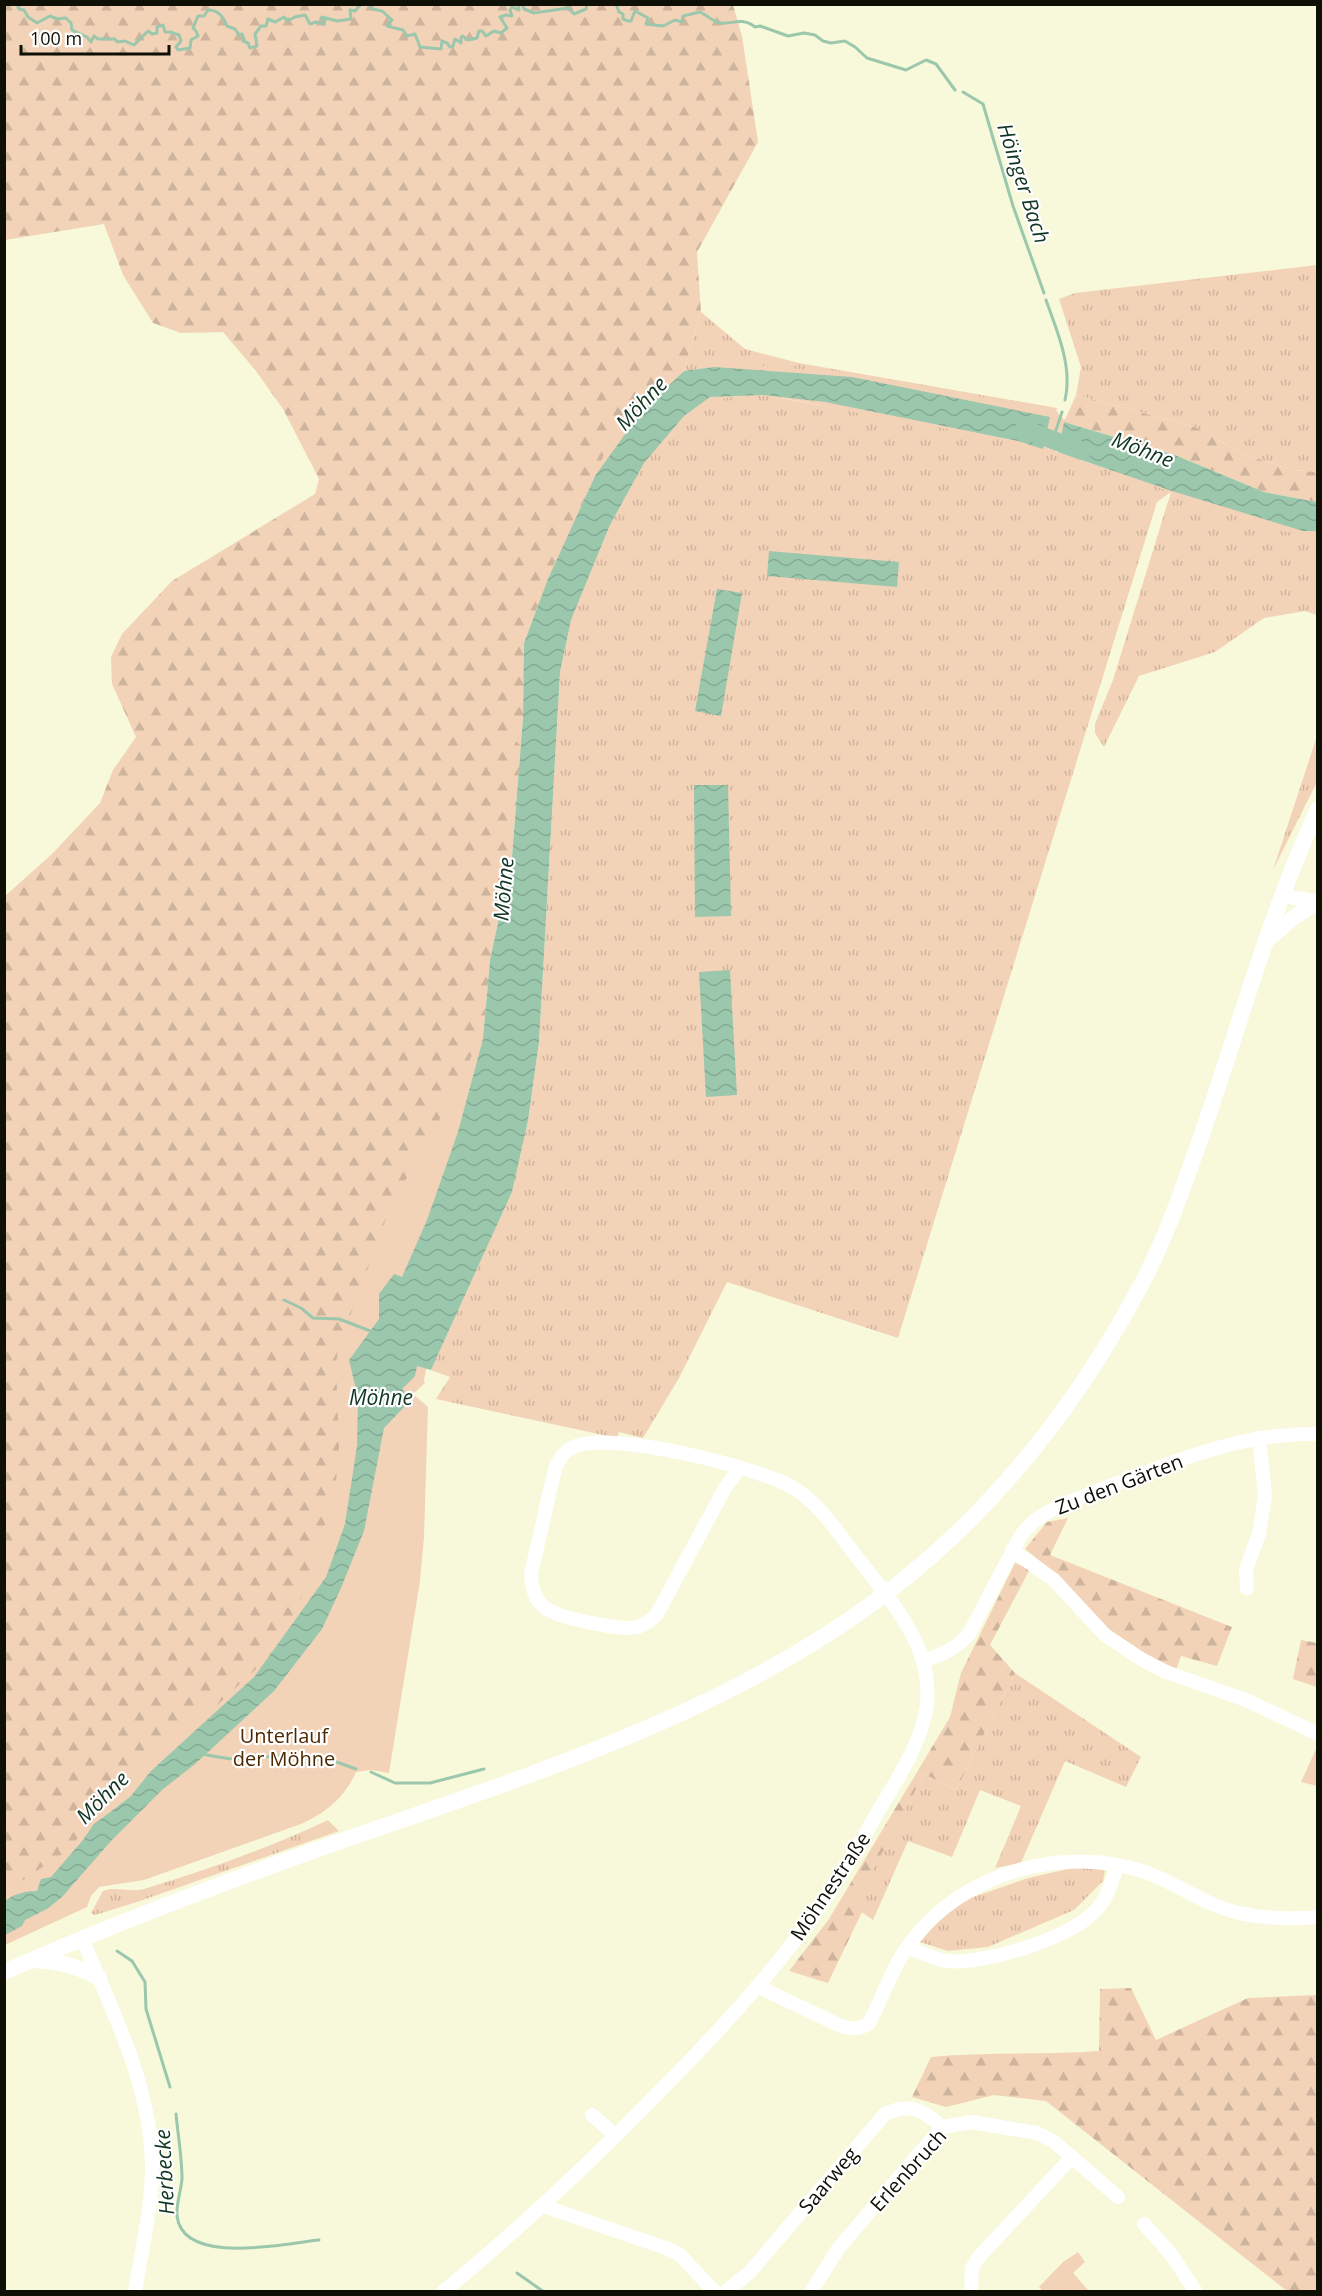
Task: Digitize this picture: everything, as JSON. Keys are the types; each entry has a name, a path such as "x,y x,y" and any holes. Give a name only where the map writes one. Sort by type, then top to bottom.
{"main road":[{"path":"4,1972 82,1938 200,1892 539,1772 669,1718 785,1660 885,1593 933,1555 988,1501 1050,1429 1101,1354 1141,1285 1176,1208 1266,941 1317,809"},
{"path":"1266,941 1317,901"},
{"path":"32,1960 78,1967 99,1978"}],"street":[{"path":"1282,896 1317,901"},
{"name":"Zu den Gärten","path":"923,1661 946,1653 961,1643 969,1634 1021,1535 1033,1522 1061,1505 1186,1458 1259,1438 1317,1434"},
{"path":"1247,1588 1246,1569 1259,1534 1265,1495 1259,1438"},
{"name":"Möhnestraße","path":"443,2292 543,2206 616,2136 677,2075 757,1986 810,1920 831,1889 887,1797 916,1743 927,1700 923,1661 913,1636 885,1593 832,1523 807,1498 791,1487 766,1476 740,1468 654,1447 609,1444 576,1445 558,1459 531,1574 536,1597 553,1613 618,1628 637,1627 652,1619 657,1614 725,1488 740,1468"},
{"path":"1012,1550 1054,1580 1105,1635 1146,1663 1246,1700 1317,1734"},
{"path":"757,1986 841,2026 853,2029 863,2028 869,2023 908,1947 944,1907 1001,1875 1041,1865 1070,1862 1118,1865 1146,1873 1210,1903 1239,1913 1274,1918 1317,1917"},
{"path":"908,1947 944,1961 956,1962 989,1956 1052,1938 1083,1922 1097,1910 1109,1891 1118,1865"},
{"path":"82,1938 116,2014 146,2107 152,2169 150,2199 135,2292"},
{"name":"Saarweg","path":"725,2292 749,2273 885,2114 899,2108 917,2110 927,2114 942,2127"},
{"path":"592,2115 616,2136"},
{"name":"Erlenbruch","path":"811,2292 838,2249 942,2127 971,2122 1038,2133 1053,2141 1118,2197"},
{"path":"971,2292 972,2268 978,2258 1072,2157"},
{"path":"543,2206 666,2248 680,2255 715,2292"},
{"path":"1144,2224 1171,2254 1196,2292"}],"green space":[{"path":"5,5 733,5 742,36 758,142 697,252 701,312 684,371 641,412 595,476 548,579 524,643 523,718 512,857 490,960 483,1039 357,1446 293,1624 254,1677 83,1840 5,1901 5,896 52,854 100,803 113,770 136,737 112,684 111,657 122,634 172,581 315,494 319,479 283,409 256,371 223,332 181,333 153,323 123,275 104,224 5,240"},
{"path":"1317,265 1317,472 1294,470 1244,454 1195,427 1076,395 1081,367 1059,299 1075,293"},
{"path":"701,312 745,349 799,363 1057,408 1046,448 1172,491 1317,531 1317,615 1305,611 1264,618 1215,652 1139,676 1104,747 1095,733 1095,724 1113,680 1171,492 1157,502 898,1338 727,1282 679,1378 643,1438 619,1432 617,1438 436,1399 450,1377 431,1370 512,1192 528,1121 539,1042 560,672 571,620 610,525 644,463 684,416 710,397 764,395 1018,441 1042,448 1050,417 714,367 684,371"},
{"name":"Unterlauf der Möhne","path":"735,364 850,373 1057,411 1060,417 1069,421 1073,441 1317,521 1317,536 1281,531 1265,526 1057,451 1048,452 1028,444 787,399 756,396 726,398 696,412 667,436 642,469 619,507 583,588 562,659 467,1284 426,1370 425,1383 413,1394 428,1407 424,1537 420,1581 389,1773 371,1770 356,1772 352,1781 334,1803 319,1815 301,1824 144,1880 99,1887 91,1896 87,1907 5,1945 5,1892 62,1854 79,1837 105,1802 174,1723 216,1706 269,1657 279,1644 305,1590 336,1481 339,1447 336,1364 338,1349 391,1205 428,1142 468,1064 488,1017 523,809 520,745 516,741 525,722 523,666 536,611 553,567 603,456 628,422 650,397 674,378 699,368"},
{"path":"1076,395 1195,427 1244,454 1294,470 1317,472 1317,502 1264,492 1175,455 1064,422"},
{"path":"1317,736 1317,782 1273,870"},
{"path":"1068,1518 1050,1555 1232,1627 1217,1666 1181,1656 1176,1670 1153,1659 1101,1624 1059,1576 1025,1549 1047,1522"},
{"path":"1015,1563 1030,1569 990,1645 1015,1673 956,1790 924,1774 854,1906 862,1912 828,1983 789,1971 829,1919 950,1717 961,1673"},
{"path":"1301,1640 1317,1643 1317,1687 1293,1679"},
{"path":"1015,1673 1141,1757 1126,1787 1065,1761 1021,1863 995,1868 1021,1806 980,1790 952,1857 908,1841 873,1920 853,1906 924,1774 956,1790"},
{"path":"1317,1747 1318,1786 1301,1782"},
{"path":"328,1820 339,1831 137,1902 95,1915 91,1913 103,1891 139,1890 167,1882 260,1849"},
{"path":"1077,1867 1105,1870 1103,1881 1074,1910 988,1947 948,1951 920,1942 939,1920 965,1900 1028,1878"},
{"path":"1131,1988 1156,2040 1248,1998 1317,1995 1317,2291 1287,2291 1046,2101 994,2095 946,2107 912,2097 931,2057 1099,2051 1100,1989"},
{"path":"1078,2252 1085,2262 1073,2273 1089,2291 1043,2291 1039,2287 1063,2262"}],"water":[{"name":"Möhne","path":"714,367 852,377 1050,417 1043,449 1018,441 825,402 764,395 710,397 684,416 644,463 610,525 571,620 560,672 539,1042 528,1121 512,1192 431,1370 417,1366 415,1376 402,1389 412,1399 384,1428 364,1531 341,1588 322,1629 274,1691 195,1764 162,1790 111,1841 62,1897 47,1909 25,1920 22,1926 5,1935 5,1901 20,1893 37,1891 41,1879 51,1877 93,1825 130,1797 151,1771 254,1677 326,1577 345,1524 357,1446 358,1398 349,1360 379,1319 379,1294 394,1274 402,1277 427,1220 458,1132 483,1039 490,960 512,857 523,718 524,643 548,579 595,476 641,412 684,371"},
{"name":"Möhne","path":"1064,422 1175,455 1264,492 1317,502 1317,531 1303,531 1172,491 1058,452"},
{"path":"769,551 899,562 897,587 767,576"},
{"path":"717,589 742,593 721,716 695,711"},
{"path":"694,785 728,785 731,916 695,917"},
{"path":"730,970 737,1095 706,1097 699,972"}],"waterway":[{"name":"Höinger Bach","path":"21,4 19,9 24,10 28,17 37,23 50,16 57,19 66,18 71,23 72,30 87,37 91,42 94,36 98,39 115,39 117,42 125,41 134,45 148,31 152,34 157,33 157,27 163,25 165,32 179,35 181,41 176,47 178,50 190,48 191,40 198,36 193,28 198,16 204,16 208,10 218,13 227,26 235,29 239,35 242,34 243,41 248,43 250,48 257,46 255,34 261,26 266,26 268,19 275,22 284,17 287,21 305,15 310,24 316,22 324,24 325,20 322,17 337,21 351,19 350,10 355,11 361,4"},
{"name":"Höinger Bach","path":"370,4 372,9 382,11 392,20 387,26 403,30 407,36 415,34 420,47 441,49 442,41 450,47 453,46 455,39 461,43 463,36 467,40 477,38 479,31 486,36 494,31 501,33 507,28 500,17 512,16 510,10 512,7 519,10 518,4"},
{"name":"Höinger Bach","path":"522,4 524,9 534,13 568,8 574,14 586,9 587,4"},
{"name":"Höinger Bach","path":"616,4 619,12 623,14 623,19 628,21 631,21 635,11 648,18 646,24 663,26 675,20 682,22 683,16 700,12 722,23 739,21 788,36 804,33 815,35 831,43 845,41 867,58 906,70 926,60 936,64 955,90"},
{"name":"Höinger Bach","path":"963,92 983,104 1013,206 1044,293"},
{"name":"Höinger Bach","path":"1046,300 1065,362 1067,375 1065,400"},
{"name":"Höinger Bach","path":"1053,439 1062,412"},
{"name":"Höinger Bach","path":"1024,429 1082,451"},
{"path":"284,1300 301,1308 313,1318 339,1319 373,1332"},
{"path":"201,1754 231,1759 281,1756 334,1761 356,1769"},
{"path":"371,1772 395,1783 430,1783 484,1769"},
{"name":"Herbecke","path":"117,1951 132,1961 145,1982 146,2009 170,2087"},
{"name":"Herbecke","path":"176,2114 182,2179 177,2216 184,2232 197,2242 216,2247 262,2247 319,2240"},
{"path":"517,2273 544,2292"}]}
